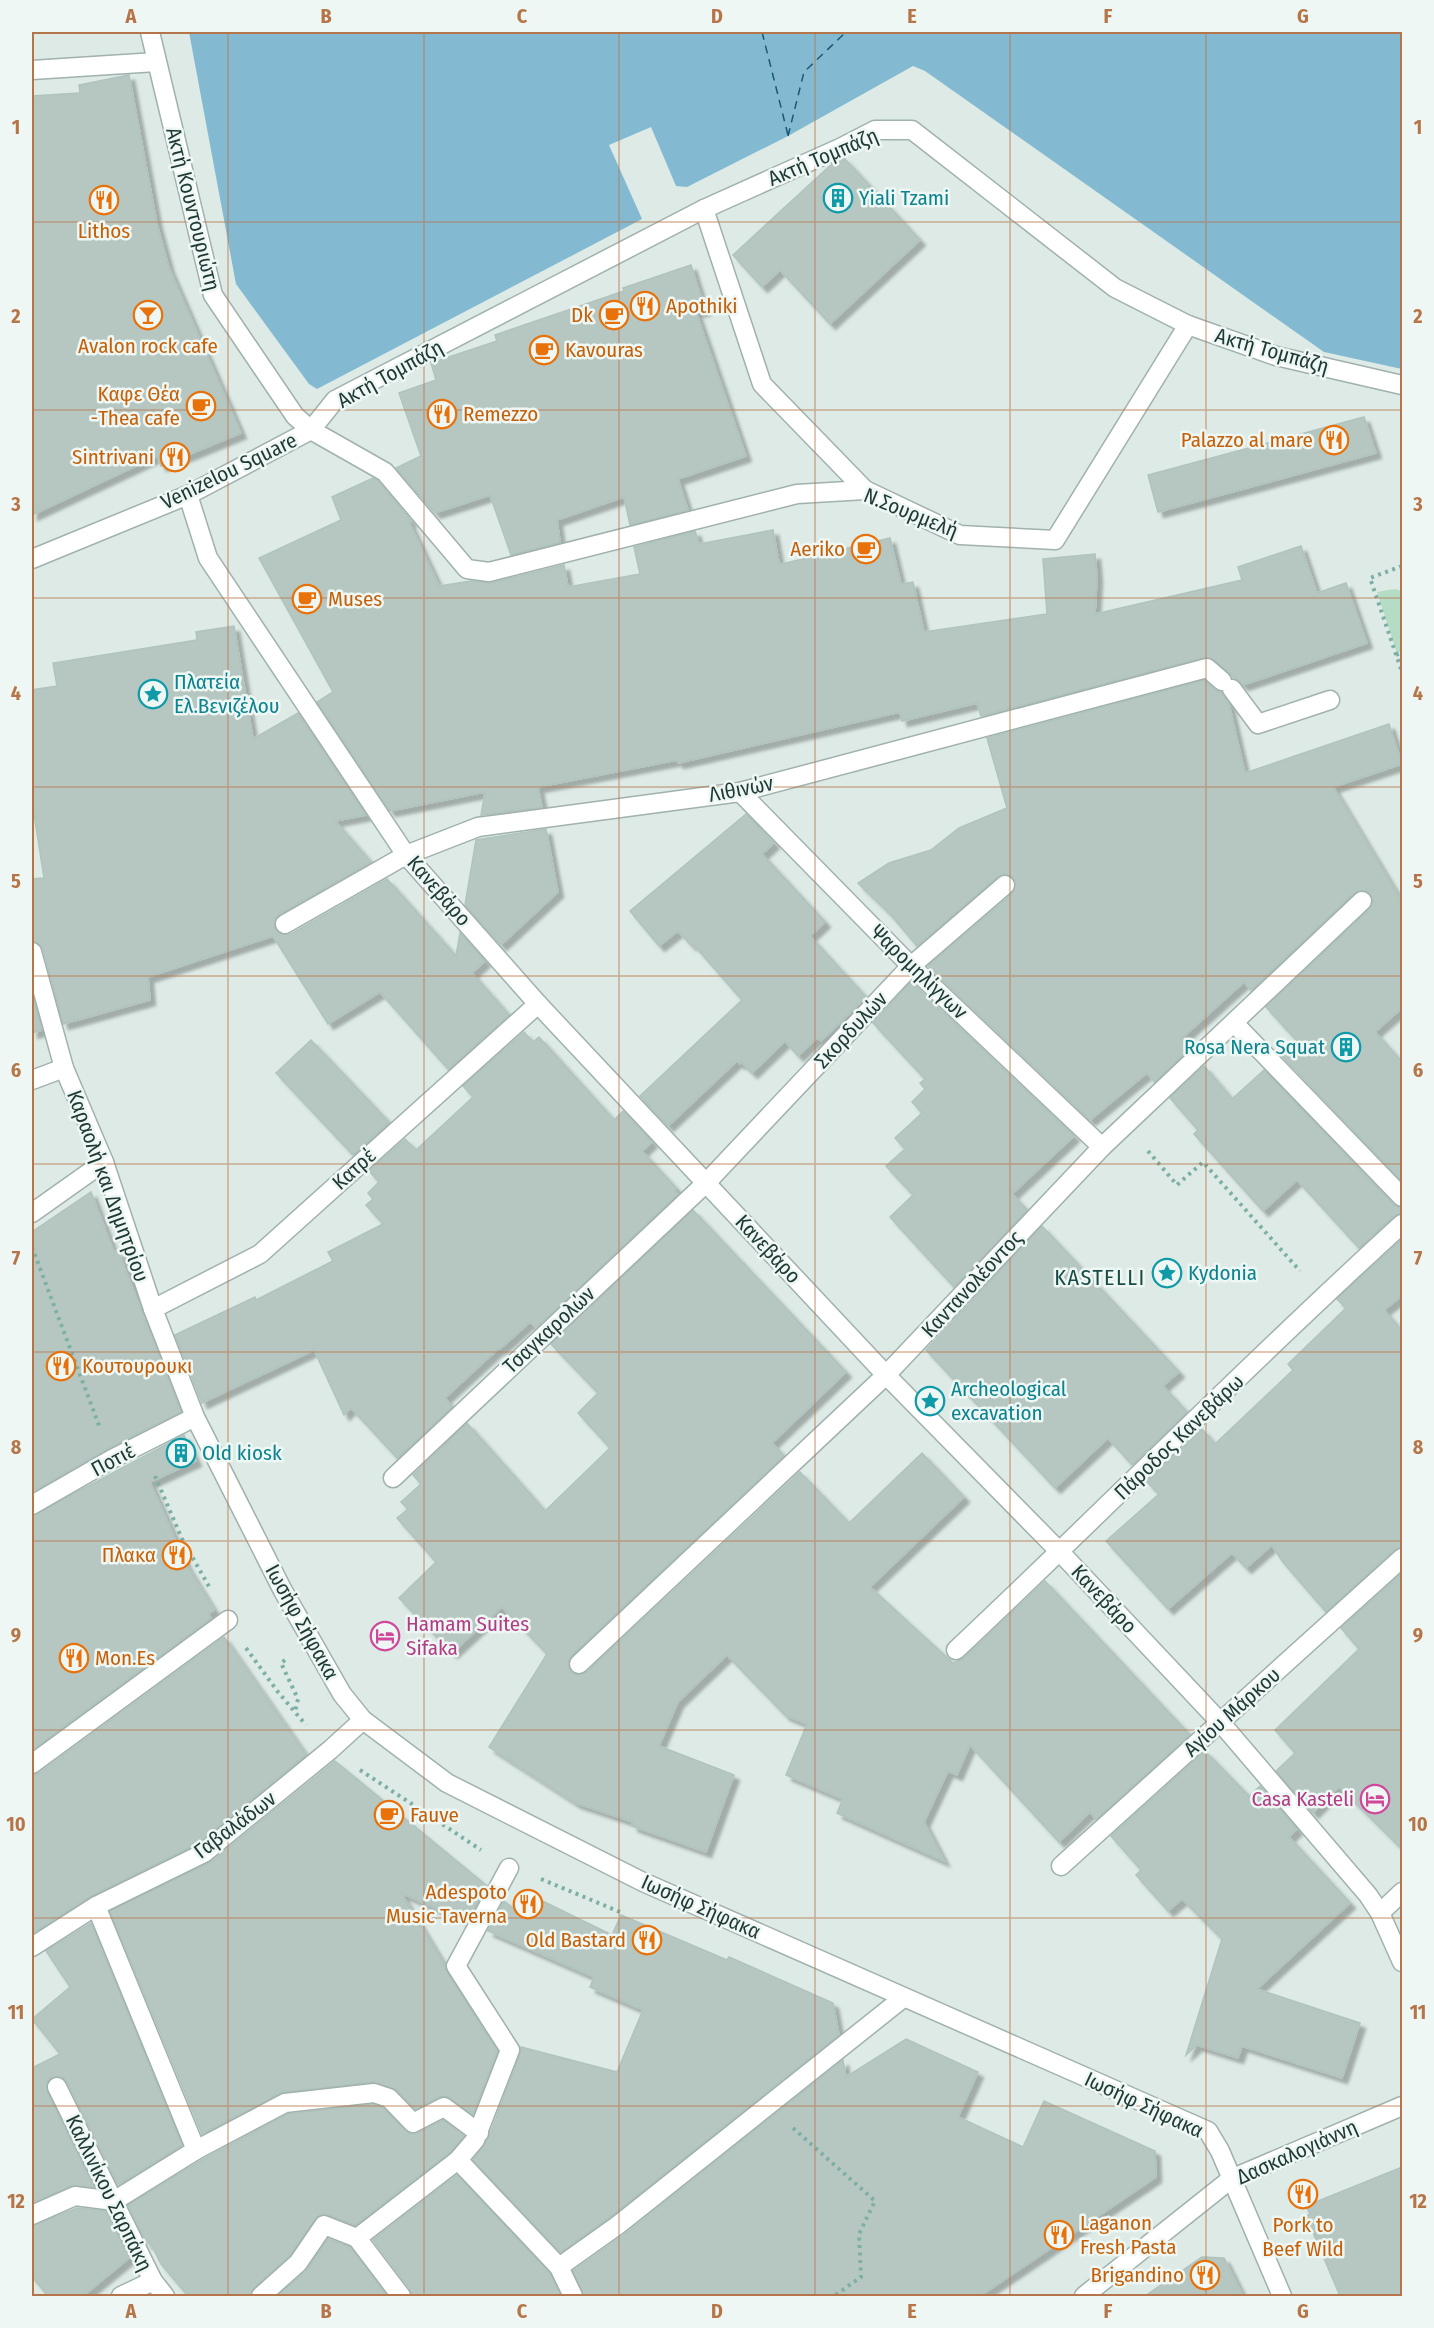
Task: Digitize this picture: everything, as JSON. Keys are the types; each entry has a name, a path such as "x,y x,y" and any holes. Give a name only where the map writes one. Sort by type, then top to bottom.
{"street":[{"name":"Ακτή Κουντουριώτη","path":"150,32 213,295 286,404 295,416 311,430"},
{"path":"32,70 156,62"},
{"name":"Ακτή Τομπάζη","path":"311,430 335,400 704,209 875,130 912,130 1115,288 1188,326 1276,356 1402,385"},
{"path":"704,209 762,384 865,490"},
{"name":"Ν.Σουρμελή","path":"457,558 467,569 489,572 797,494 865,490 960,535 1055,540 1188,326"},
{"name":"Venizelou Square","path":"32,559 188,495 311,430 385,472 457,558"},
{"name":"Κανεβάρο","path":"188,495 208,558 406,855 538,1004 886,1375 1060,1552 1221,1723 1368,1895 1380,1913 1402,1962"},
{"name":"Λιθινών","path":"285,924 406,855 478,827 740,792 1207,668 1227,685 1258,724 1330,700"},
{"name":"Ψαρομηλίγγων","path":"740,792 911,966 1102,1147"},
{"name":"Σκορδυλών","path":"706,1183 911,966 1005,885"},
{"name":"Καντανολέοντος","path":"579,1664 886,1375 1102,1147 1362,901"},
{"name":"Καραολή και Δημητρίου","path":"32,952 64,1068 104,1162 153,1309 195,1417"},
{"name":"Κατρέ","path":"153,1309 260,1254 538,1004"},
{"path":"1234,1023 1402,1197"},
{"path":"32,1080 64,1068"},
{"path":"32,1213 104,1162"},
{"name":"Τσαγκαρολών","path":"393,1478 706,1183"},
{"name":"Πάροδος Κανεβάρω","path":"956,1650 1402,1224"},
{"name":"Ποτιέ","path":"32,1505 112,1459 195,1417"},
{"name":"Ιωσήφ Σήφακα","path":"195,1417 288,1598 342,1694 363,1719 447,1783 643,1882 1208,2131 1220,2151 1282,2296"},
{"name":"Αγίου Μάρκου","path":"1061,1866 1402,1558"},
{"path":"32,1764 228,1620"},
{"name":"Γαβαλάδων","path":"32,1947 96,1906 204,1853 330,1750 363,1719"},
{"path":"357,2238 458,2160 479,2133 510,2050 456,1966 509,1868"},
{"path":"1380,1913 1402,1892"},
{"path":"96,1906 196,2150"},
{"path":"559,2267 618,2225 903,1998"},
{"name":"Καλλινίκου Σαρπάκη","path":"57,2087 153,2281 165,2296"},
{"path":"32,2215 75,2196 114,2201 196,2150 285,2103 374,2093 389,2098 413,2122 444,2107 479,2133"},
{"name":"Δασκαλογιάννη","path":"1084,2296 1231,2180 1402,2106"},
{"path":"458,2160 559,2267 573,2296"},
{"path":"261,2296 298,2263 324,2225 357,2238 401,2296"},
{"path":"121,2296 153,2281"}],"path":[{"path":"1402,566 1370,578 1402,672"},
{"path":"1396,655 1402,652"},
{"path":"1126,1125 1177,1185 1203,1161 1323,1297"},
{"path":"32,1247 112,1459"},
{"path":"281,1663 298,1699 295,1713"},
{"path":"768,2106 874,2201 859,2234 861,2277 834,2296"}],"green space":[{"path":"1395,589 1402,591 1402,651 1397,653 1377,592"}],"water":[{"path":"189,32 1402,32 1402,369 1324,352 925,71 913,66 788,136 687,187 676,186 651,127 609,145 642,219 317,389 309,384 236,284"}],"building":[{"path":"129,75 157,224 169,268 241,433 161,466 157,456 32,515 32,96 80,93 79,85"},
{"name":"Yiali Tzami","path":"844,158 920,240 830,324 780,270 762,287 733,255 833,163"},
{"path":"691,265 705,310 696,312 746,456 678,479 688,510 630,525 624,497 557,520 560,542 511,555 490,495 435,513 396,468 421,456 399,393 436,380 431,363 497,341 495,335 624,291 623,288"},
{"path":"1364,417 1376,453 1158,512 1148,475"},
{"path":"373,478 411,521 409,522 439,586 471,581 491,583 564,565 568,587 640,574 634,547 695,531 699,544 773,530 779,563 782,564 890,538 901,584 913,582 924,632 1047,614 1043,559 1095,554 1097,577 1095,614 1242,580 1238,567 1301,546 1317,593 1346,583 1367,643 1243,685 1214,660 1205,657 981,716 977,703 902,721 900,712 678,763 677,760 538,787 542,807 481,815 485,792 390,811 317,702 333,692 259,558 341,520 332,497"},
{"path":"234,626 253,739 298,713 366,815 335,821 371,862 279,914 275,919 275,929 280,934 291,934 387,879 456,956 460,933 485,961 472,973 509,1015 448,1069 380,992 328,1024 273,936 148,977 150,1000 63,1024 43,949 32,941 32,879 44,878 32,801 32,690 57,686 53,663 197,640 196,632"},
{"path":"1204,680 1215,690 1221,692 1229,704 1245,773 1389,724 1402,764 1333,787 1402,902 1402,1008 1375,1032 1402,1062 1402,1181 1281,1055 1297,1041 1266,1007 1370,909 1373,899 1366,890 1354,893 1251,990 1244,982 1181,1039 1189,1049 1155,1082 1147,1073 1090,1120 928,966 1012,894 1016,883 1013,877 1003,874 998,876 917,946 890,914 858,883 889,863 931,850 959,828 1007,808 987,738"},
{"path":"746,814 774,843 762,854 825,922 810,936 866,997 821,1041 817,1038 798,1056 785,1041 752,1073 737,1061 668,1126 640,1096 742,1000 693,944 691,945 678,931 659,946 630,911"},
{"path":"546,829 558,892 501,945 465,905 476,840"},
{"path":"911,982 1074,1136 1012,1194 1027,1210 954,1287 890,1217 913,1195 886,1166 905,1149 895,1138 922,1113 912,1102 925,1089 920,1083 925,1079 873,1023"},
{"path":"32,992 42,1030 32,1033"},
{"path":"524,1032 533,1042 539,1037 614,1120 623,1111 652,1142 642,1151 676,1188 674,1190 678,1194 536,1328 530,1322 445,1398 452,1407 397,1458 351,1408 344,1415 314,1350 202,1403 175,1335 255,1297 256,1300 333,1261 328,1252 383,1224 366,1205 373,1199 368,1193 379,1182 369,1171 405,1139 416,1150 473,1097 463,1086"},
{"path":"311,1040 389,1122 353,1155 276,1073"},
{"path":"1204,1066 1232,1099 1264,1070 1394,1205 1402,1208 1402,1213 1394,1216 1359,1248 1297,1180 1263,1211 1194,1134 1198,1130 1170,1098"},
{"path":"91,1192 114,1252 118,1251 181,1412 107,1449 32,1492 32,1232"},
{"path":"693,1210 846,1372 772,1443 784,1456 571,1656 568,1661 570,1671 576,1675 587,1672 800,1472 849,1523 922,1453 964,1497 870,1587 953,1663 964,1658 1045,1581 1190,1735 1096,1819 1090,1812 1059,1842 970,1745 957,1775 948,1771 924,1822 944,1861 837,1813 843,1799 786,1775 807,1724 785,1715 727,1655 678,1702 659,1746 734,1775 706,1852 632,1826 633,1822 576,1803 489,1747 547,1654 502,1607 452,1653 399,1598 436,1562 397,1518 408,1509 401,1502 421,1484 413,1475 467,1423 545,1511 610,1448 578,1413 598,1393 551,1344"},
{"path":"1042,1226 1179,1372 1163,1386 1187,1412 1132,1465 1108,1438 1055,1488 926,1350"},
{"path":"1402,1239 1402,1296 1384,1310 1402,1331 1402,1547 1394,1550 1326,1612 1282,1561 1272,1545 1246,1568 1232,1553 1168,1609 1106,1541 1159,1494 1147,1482 1202,1429 1215,1444 1293,1370 1288,1364 1346,1308 1337,1299"},
{"path":"184,1435 196,1461 150,1482 187,1566 214,1610 208,1614 211,1618 32,1750 32,1516"},
{"path":"1402,1573 1402,1849 1339,1787 1313,1813 1276,1771 1295,1753 1275,1730 1359,1649 1341,1628"},
{"path":"224,1637 306,1755 198,1843 91,1896 33,1933 32,1775 39,1773"},
{"path":"1205,1751 1249,1796 1260,1786 1297,1829 1289,1837 1350,1903 1257,1989 1360,2023 1342,2078 1242,2046 1238,2058 1197,2045 1186,2055 1222,1939 1182,1899 1168,1911 1136,1875 1141,1870 1111,1836"},
{"path":"335,1761 487,1886 467,1922 401,1893 497,2051 473,2114 446,2096 415,2109 397,2090 373,2082 283,2092 202,2134 110,1911 211,1862"},
{"path":"532,1896 612,1935 621,1915 727,1960 729,1957 833,2003 839,2035 611,2216 560,2252 473,2160 488,2139 521,2047 617,2072 643,2010 590,1987 594,1977 488,1931 504,1901 523,1916"},
{"path":"91,1923 182,2145 118,2185 67,2082 63,2077 53,2077 47,2081 47,2092 94,2187 71,2186 32,2203 32,2068 60,2054 32,2019 70,1987 46,1951"},
{"path":"906,2039 978,2072 958,2117 1023,2147 1044,2101 1155,2151 1156,2177 980,2296 584,2296 573,2271 625,2234 843,2060 846,2077"},
{"path":"373,2104 383,2108 410,2134 418,2133 443,2120 464,2136 450,2152 355,2225 328,2214 318,2216 289,2256 254,2288 250,2296 188,2296 161,2264 150,2242 147,2244 128,2205 202,2160 288,2114"},
{"path":"1402,2167 1402,2296 1340,2296 1306,2216 1310,2214 1306,2206"},
{"path":"457,2175 550,2273 561,2296 412,2296 410,2289 373,2240"},
{"path":"77,2208 106,2211 129,2258 83,2296 48,2296 32,2277 32,2226"},
{"path":"328,2239 350,2247 387,2296 277,2296 306,2271"},
{"path":"1202,2257 1224,2258 1243,2296 1145,2296"}],"ferry route":[{"path":"762,32 788,135"},
{"path":"788,136 804,72 846,32"}],"place":[{"name":"Yiali Tzami","path":"838,198"},
{"name":"Lithos","path":"104,200"},
{"name":"Apothiki","path":"645,306"},
{"name":"Avalon rock cafe","path":"148,315"},
{"name":"Dk","path":"614,315"},
{"name":"Kavouras","path":"544,350"},
{"name":"Καφε Θέα -Thea cafe","path":"201,406"},
{"name":"Remezzo","path":"442,414"},
{"name":"Palazzo al mare","path":"1334,440"},
{"name":"Sintrivani","path":"175,457"},
{"name":"Aeriko","path":"866,549"},
{"name":"Muses","path":"307,599"},
{"name":"Πλατεία Ελ.Βενιζέλου","path":"153,694"},
{"name":"Rosa Nera Squat","path":"1346,1047"},
{"name":"Kydonia","path":"1167,1273"},
{"name":"Κουτουρουκι","path":"61,1366"},
{"name":"Archeological excavation","path":"930,1401"},
{"name":"Old kiosk","path":"181,1453"},
{"name":"Πλακα","path":"177,1555"},
{"name":"Hamam Suites Sifaka","path":"385,1636"},
{"name":"Mon.Es","path":"74,1658"},
{"name":"Casa Kasteli","path":"1375,1799"},
{"name":"Fauve","path":"389,1815"},
{"name":"Adespoto Music Taverna","path":"528,1904"},
{"name":"Old Bastard","path":"647,1940"},
{"name":"Pork to Beef Wild","path":"1303,2194"},
{"name":"Laganon Fresh Pasta","path":"1059,2235"},
{"name":"Brigandino","path":"1205,2275"}],"district":[{"name":"KASTELLI","path":"1100,1277"}]}
